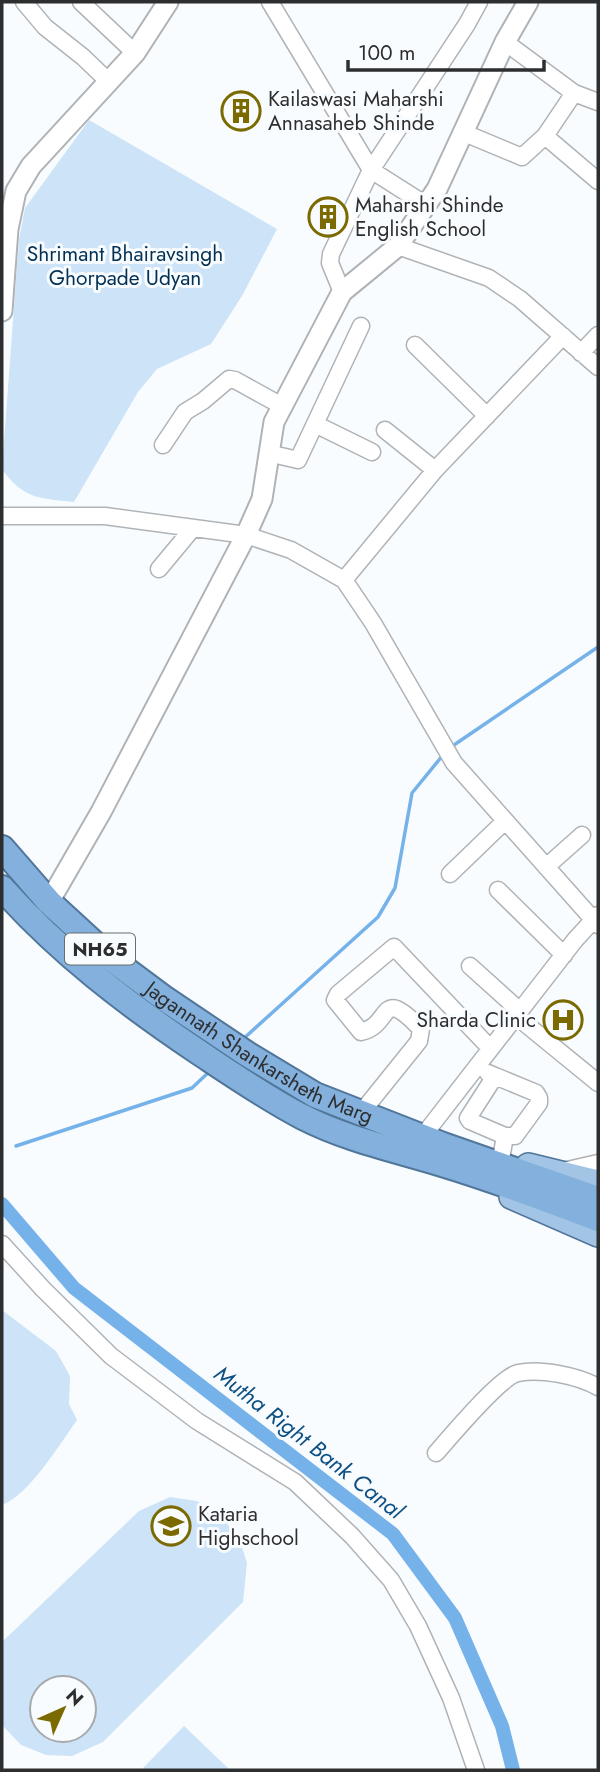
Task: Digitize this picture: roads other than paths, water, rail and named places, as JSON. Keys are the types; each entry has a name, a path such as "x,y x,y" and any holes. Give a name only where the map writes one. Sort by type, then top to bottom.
{"highway":[{"name":"Jagannath Shankarsheth Marg","path":"2,848 49,902 110,958 264,1064 315,1095 361,1113 435,1148 561,1188"},
{"name":"Jagannath Shankarsheth Marg","path":"2,888 51,939 94,978 251,1086 303,1117 389,1150 435,1148"},
{"name":"NH65","path":"561,1188 598,1199"},
{"name":"NH65","path":"561,1188 598,1219"}],"main road":[{"name":"Jagannath Shankarsheth Marg","path":"435,1148 503,1147 561,1188 598,1182"},
{"name":"Jagannath Shankarsheth Marg","path":"435,1148 570,1224 598,1235"}],"street":[{"path":"24,2 45,27 109,82"},
{"path":"81,2 135,53"},
{"path":"2,310 8,229 16,191 32,166 135,53 167,2"},
{"path":"270,2 372,170 426,205"},
{"path":"342,292 330,263 331,254 372,170 479,2"},
{"path":"49,902 101,812 246,535 262,499 274,422 342,292 398,246 437,189 505,42 528,2"},
{"path":"505,42 574,93 598,102"},
{"path":"462,132 522,157 545,136 574,93"},
{"path":"545,136 598,181"},
{"path":"398,246 489,278 520,299 598,367"},
{"path":"268,453 298,460 361,326"},
{"path":"582,353 598,335"},
{"path":"344,580 435,470 563,336"},
{"path":"415,345 487,416"},
{"path":"163,445 185,412 229,379 282,406"},
{"path":"315,424 372,452"},
{"path":"385,430 435,470"},
{"path":"2,516 105,516 246,535 291,550 344,580 373,623 454,764 597,920 564,955 475,1068 435,1148"},
{"path":"159,569 193,528"},
{"path":"450,874 505,821"},
{"path":"546,867 582,835"},
{"path":"498,890 564,955"},
{"path":"361,1113 419,1041 421,1029 403,1010 396,1008 389,1009 367,1031 361,1032 335,1000 394,947 490,1048"},
{"path":"470,966 518,1014 598,1083"},
{"path":"475,1068 495,1076 536,1093 539,1098 539,1103 515,1136 503,1147 468,1118 495,1076"},
{"path":"561,1188 598,1163"},
{"path":"2,1244 111,1356 197,1421 295,1482 352,1536 391,1580 418,1626 451,1698 476,1770"},
{"path":"436,1452 497,1388 516,1373 540,1372 598,1387"}],"waterway":[{"path":"451,747 598,647"},
{"path":"242,1040 378,917 395,888 412,793 443,755"},
{"path":"16,1146 192,1088 211,1070"},
{"name":"Mutha Right Bank Canal","path":"2,1204 74,1288 393,1534 455,1618 502,1726 513,1770"}],"place":[{"name":"Kailaswasi Maharshi Annasaheb Shinde","path":"241,111"},
{"name":"Maharshi Shinde English School","path":"328,217"},
{"name":"Sharda Clinic","path":"563,1020"},
{"name":"Kataria Highschool","path":"171,1526"}],"park label":[{"name":"Shrimant Bhairavsingh Ghorpade Udyan","path":"125,266"}]}
